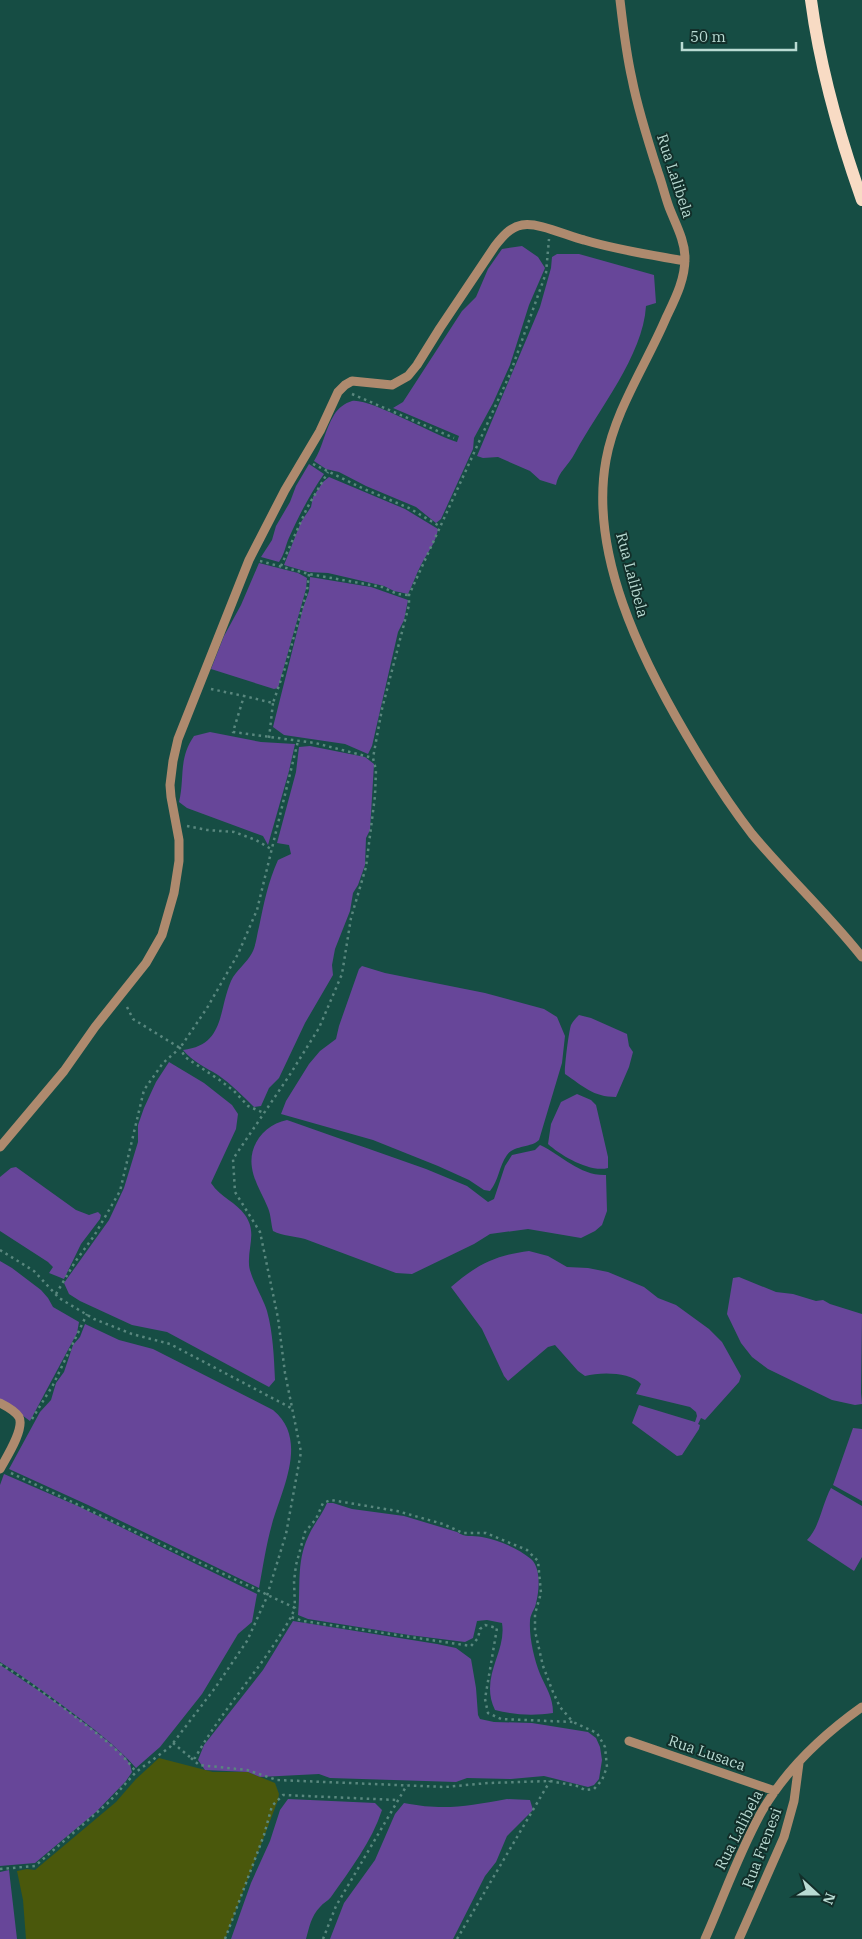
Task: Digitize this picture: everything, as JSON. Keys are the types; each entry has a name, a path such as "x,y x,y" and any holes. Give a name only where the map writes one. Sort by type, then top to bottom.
{"main road":[{"path":"811,0 816,36 838,130 862,200"}],"street":[{"name":"Rua Lalibela","path":"620,0 632,81 668,205 682,240 685,261 680,286 629,394 610,444 604,471 603,489 608,552 633,631 655,680 729,804 753,834 862,957"},
{"path":"0,1147 64,1071 95,1027 156,948 168,916 180,852 171,791 174,756 178,738 229,606 250,558 341,389 348,382 352,381 392,385 404,379 417,365 444,320 500,239 511,229 522,225 532,226 625,250 685,261"},
{"path":"0,1403 10,1409 20,1419 18,1432 0,1469"},
{"name":"Rua Lalibela","path":"705,1939 738,1859 775,1791 798,1763 822,1739 862,1707"},
{"name":"Rua Lusaca","path":"629,1741 775,1791"},
{"name":"Rua Frenesi","path":"739,1939 784,1837 794,1801 798,1763"}],"path":[{"path":"0,1869 35,1866 109,1802 136,1772 173,1742 215,1688 246,1641 267,1596 286,1534 302,1452 285,1373 278,1318 260,1232 235,1192 234,1158 319,1028 342,974 351,918 366,867 375,796 376,770 373,758 382,709 409,605 409,595 510,374 546,273 546,252 550,230"},
{"path":"341,389 454,438"},
{"path":"304,458 328,472 409,508 441,527"},
{"path":"281,566 298,525 328,472"},
{"path":"250,558 308,574 382,587 397,594 409,595"},
{"path":"269,738 273,703 307,591 308,574"},
{"path":"199,687 273,703"},
{"path":"244,696 232,732 350,750 373,758"},
{"path":"56,1294 75,1262 94,1236 120,1190 144,1090 162,1063 180,1048 208,1008 238,954 257,910 298,741"},
{"path":"176,824 207,830 234,832 256,840 271,850"},
{"path":"126,987 126,1007 133,1019 180,1048 185,1057 221,1080 248,1106 264,1113"},
{"path":"0,1250 34,1271 56,1294 87,1314 132,1334 170,1344 293,1410"},
{"path":"18,1432 28,1426 44,1400 87,1314"},
{"path":"0,1469 86,1507 295,1608"},
{"path":"191,1758 195,1758 206,1738 263,1662 291,1617 295,1608 294,1581 296,1565 305,1532 316,1519 323,1503 330,1500 397,1511 442,1524 463,1533 486,1533 527,1550 538,1561 541,1593 536,1614 535,1631 543,1666 560,1707 573,1722"},
{"path":"173,1742 200,1765 248,1770 277,1780 446,1787 488,1782 550,1781 577,1786 585,1790 594,1788 602,1780 607,1768 605,1747 597,1733 573,1722 501,1720 488,1713 485,1699 496,1628 485,1625 480,1629 478,1638 471,1646 303,1621 291,1617"},
{"path":"0,1664 33,1684 101,1737 125,1758 136,1772"},
{"path":"457,1939 550,1781"},
{"path":"323,1939 336,1906 407,1785"},
{"path":"225,1939 264,1835 272,1806 283,1795 397,1800"}],"green space":[{"path":"159,1758 213,1772 248,1772 275,1783 279,1794 278,1800 225,1939 26,1939 23,1900 17,1871 35,1870 116,1802 136,1779"}],"shaded area":[{"path":"522,246 538,257 545,268 529,305 510,365 493,403 474,438 473,449 441,519 436,523 416,507 366,486 339,472 326,469 314,461 334,415 342,406 352,401 373,405 457,442 459,436 393,408 403,402 462,311 476,297 488,269 502,249"},
{"path":"557,254 579,254 654,275 656,303 646,306 637,344 628,363 573,457 559,476 556,485 540,480 530,471 498,457 483,458 477,456 540,307 551,268 552,257"},
{"path":"309,464 324,474 300,514 282,557 279,562 261,557 272,540 276,526"},
{"path":"329,477 405,509 438,529 408,594 394,591 384,586 328,573 308,572 284,565 301,522 311,507 313,497 323,482"},
{"path":"259,563 298,573 307,578 306,589 278,688 274,689 211,669 224,636 241,605"},
{"path":"310,577 371,587 408,600 404,620 398,632 372,746 368,754 345,744 284,735 273,727 309,591"},
{"path":"210,732 261,742 295,744 268,845 263,836 187,808 179,802 184,761 189,744 194,736"},
{"path":"310,746 365,757 374,764 370,830 366,838 365,865 353,893 350,911 335,949 332,965 333,975 305,1023 279,1078 269,1088 261,1106 254,1107 227,1082 195,1061 183,1050 197,1047 213,1034 218,1025 231,981 250,957 253,950 267,893 278,860 291,854 289,845 277,843 296,772 299,747"},
{"path":"362,966 385,973 485,993 544,1009 557,1017 565,1036 562,1063 539,1140 536,1143 518,1148 507,1155 490,1191 484,1190 469,1180 438,1166 373,1140 281,1114 286,1101 309,1064 320,1051 336,1039 359,969"},
{"path":"579,1015 591,1018 627,1034 629,1046 633,1052 629,1067 616,1097 595,1093 565,1074 570,1028"},
{"path":"169,1062 204,1083 232,1105 238,1114 236,1129 211,1183 245,1215 251,1227 250,1269 267,1311 272,1336 275,1380 269,1387 167,1332 132,1325 80,1301 69,1294 64,1283 109,1220 124,1188 138,1142 138,1125 144,1108 156,1082"},
{"path":"577,1094 591,1100 596,1105 608,1157 608,1168 601,1169 584,1166 568,1158 548,1144 551,1124 561,1102"},
{"path":"287,1120 426,1169 467,1186 488,1202 494,1199 505,1166 512,1155 535,1150 540,1145 580,1169 606,1175 607,1211 602,1225 581,1238 528,1229 490,1234 474,1244 412,1274 396,1273 305,1239 273,1231 269,1211 253,1173 251,1159 256,1144 265,1131 279,1122"},
{"path":"16,1167 76,1210 89,1215 98,1212 101,1215 81,1244 64,1279 49,1273 53,1267 48,1262 0,1231 0,1177 11,1168"},
{"path":"529,1251 548,1256 567,1267 588,1268 608,1272 644,1287 658,1298 676,1305 709,1329 722,1342 741,1376 739,1382 705,1420 701,1418 698,1424 700,1425 699,1429 682,1455 677,1456 632,1423 639,1405 695,1422 696,1412 690,1407 636,1394 641,1384 630,1377 615,1374 585,1376 578,1371 555,1345 548,1347 508,1381 504,1376 482,1329 451,1287 487,1262 506,1255"},
{"path":"0,1261 41,1290 53,1307 79,1322 77,1333 30,1421 0,1399"},
{"path":"739,1277 776,1292 793,1294 816,1301 823,1300 862,1314 862,1404 855,1405 832,1400 768,1369 752,1357 741,1343 727,1314 733,1278"},
{"path":"85,1324 119,1340 153,1349 273,1410 284,1422 289,1435 290,1465 270,1532 259,1588 9,1469 40,1412 51,1400 56,1383 64,1372 73,1345 80,1337"},
{"path":"853,1428 862,1429 862,1501 833,1485"},
{"path":"4,1474 80,1507 257,1594 252,1622 238,1634 202,1694 160,1747 136,1768 120,1751 94,1729 0,1662 0,1485"},
{"path":"831,1488 862,1506 862,1557 854,1571 807,1540 815,1529"},
{"path":"327,1503 352,1509 404,1516 463,1535 488,1538 514,1548 531,1559 537,1569 539,1582 535,1607 530,1619 531,1641 538,1668 550,1697 553,1713 524,1714 495,1710 490,1687 501,1644 502,1623 487,1620 477,1621 473,1638 465,1642 308,1619 298,1615 300,1566 304,1547"},
{"path":"293,1621 456,1648 471,1659 480,1719 494,1722 532,1723 588,1732 596,1738 600,1747 602,1760 599,1779 594,1785 588,1787 544,1776 511,1779 467,1778 456,1782 330,1778 319,1774 260,1777 248,1772 205,1770 198,1760 204,1745 263,1670"},
{"path":"0,1665 109,1742 130,1764 132,1772 126,1781 96,1812 35,1863 0,1866"},
{"path":"288,1799 375,1803 382,1810 378,1822 360,1855 331,1897 314,1914 306,1939 231,1939 251,1883 270,1841 280,1810"},
{"path":"507,1799 530,1800 533,1810 507,1836 496,1862 485,1876 453,1939 330,1939 344,1903 375,1860 395,1814 404,1803 444,1807"},
{"path":"9,1870 17,1939 0,1939 0,1872"}]}
